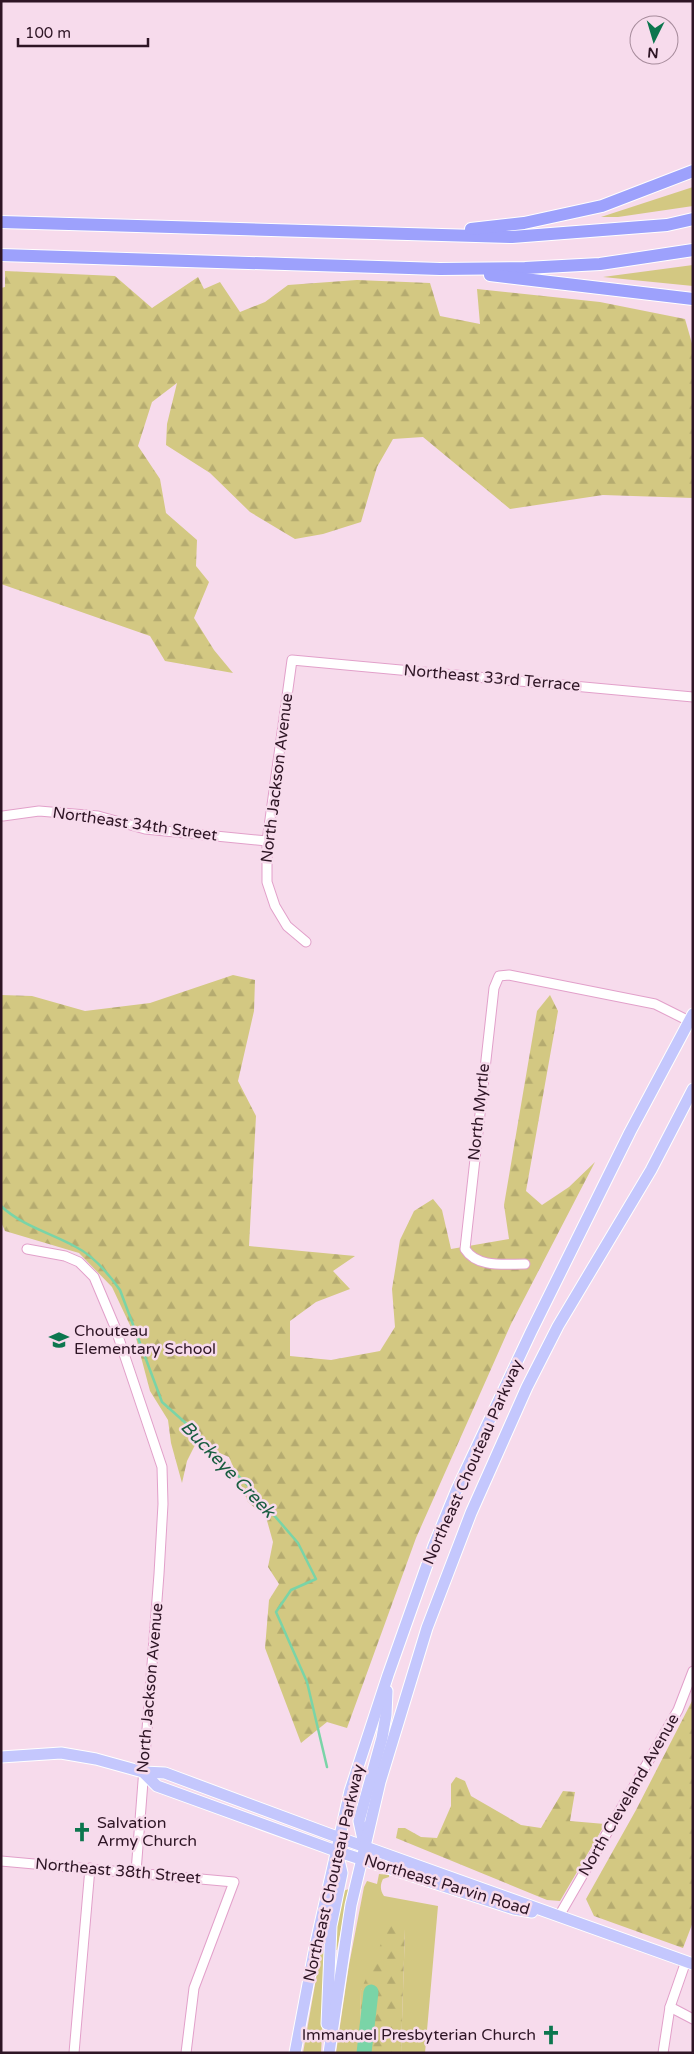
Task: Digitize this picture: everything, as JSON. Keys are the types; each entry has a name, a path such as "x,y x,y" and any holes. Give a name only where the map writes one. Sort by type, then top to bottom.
{"highway":[{"path":"435,234 524,223 602,206 693,171"},
{"path":"1,222 522,237 666,225 693,219"},
{"path":"1,255 440,269 524,268 600,264 693,250"},
{"path":"440,269 693,299"}],"main road":[{"name":"Northeast Chouteau Parkway","path":"295,2053 336,1851 334,1836 434,1545 461,1481 566,1260 630,1132 692,1019"},
{"name":"Northeast Chouteau Parkway","path":"328,2053 351,1906 380,1782 427,1628 493,1462 527,1387 558,1326 651,1170 693,1089"},
{"path":"374,1863 368,1858 360,1821 382,1738 386,1715 388,1675"},
{"name":"Northeast Parvin Road","path":"1,1756 61,1753 96,1759 143,1772 166,1773 334,1836 689,1962"},
{"name":"Northeast Parvin Road","path":"143,1772 158,1786 336,1851 514,1909 559,1916"},
{"path":"328,2053 327,1985 331,1926 342,1872 336,1851"}],"street":[{"name":"Northeast 33rd Terrace","path":"292,660 693,697"},
{"name":"North Jackson Avenue","path":"292,660 267,841 267,882 275,906 287,926 306,942"},
{"name":"Northeast 34th Street","path":"4,816 39,811 98,816 145,829 267,841"},
{"name":"North Myrtle","path":"525,1264 478,1261 470,1257 465,1249 494,988 499,976 509,974 655,1004 692,1019"},
{"name":"North Jackson Avenue","path":"27,1249 65,1256 79,1262 94,1277 115,1327 162,1467 163,1504 160,1574 136,1872"},
{"name":"North Cleveland Avenue","path":"559,1916 678,1710 693,1671"},
{"name":"Northeast 38th Street","path":"1,1860 234,1882 194,1988 186,2053"},
{"path":"74,2053 90,1868"},
{"path":"663,2053 670,2007 689,1962"},
{"path":"670,2007 693,2019"}],"green space":[{"path":"693,187 693,206 618,217 601,217"},
{"path":"693,265 693,286 603,277"},
{"path":"5,271 115,276 152,308 198,277 204,289 220,282 240,312 265,302 288,285 357,280 430,283 440,316 480,324 477,289 600,302 685,319 693,347 693,498 603,495 510,509 423,437 393,439 377,467 361,522 323,534 295,539 250,512 210,473 166,445 167,424 177,383 152,402 138,446 160,479 166,513 197,540 196,566 209,582 194,618 214,650 233,673 165,661 150,636 1,584 1,288 5,287"},
{"path":"233,975 255,980 254,1011 238,1081 256,1116 249,1246 355,1256 333,1271 350,1289 316,1302 290,1321 290,1356 331,1360 380,1351 395,1327 392,1289 400,1240 414,1211 433,1199 442,1210 451,1249 509,1239 504,1205 537,1011 550,995 558,1011 526,1191 542,1205 569,1187 595,1162 511,1324 416,1538 347,1728 327,1722 301,1743 265,1648 269,1600 279,1584 268,1567 273,1542 266,1517 248,1502 229,1457 196,1443 187,1461 182,1483 171,1443 168,1420 150,1391 136,1338 112,1287 79,1253 5,1231 1,1222 1,995 32,996 85,1011 150,1003"},
{"path":"693,1699 693,1922 683,1948 594,1916 586,1899 636,1810"},
{"path":"456,1777 465,1781 471,1796 521,1825 541,1828 563,1791 575,1792 570,1821 605,1824 560,1901 547,1900 396,1838 398,1828 405,1828 421,1837 437,1838 451,1806 451,1784"},
{"path":"379,1874 389,1875 381,1883 381,1890 384,1896 438,1906 425,2053 401,2053 405,1929 361,1990 360,2053 336,2053 349,1965 364,1887 367,1881 377,1884"},
{"path":"337,1878 328,1926 321,2053 303,2053 323,1939"},
{"path":"349,1889 337,1950 335,1950 336,1924 343,1891"},
{"path":"390,1923 405,1929 401,2053 360,2053 361,1990"}],"waterway":[{"name":"Buckeye Creek","path":"1,1206 27,1224 83,1251 106,1271 120,1290 162,1402 198,1434 254,1492 298,1543 316,1579 291,1590 276,1612 307,1682 327,1767"},
{"name":"Buckeye Creek","path":"364,2053 371,1992"}],"place":[{"name":"Chouteau Elementary School","path":"59,1340"},
{"name":"Salvation Army Church","path":"82,1832"},
{"name":"Immanuel Presbyterian Church","path":"551,2035"}]}
